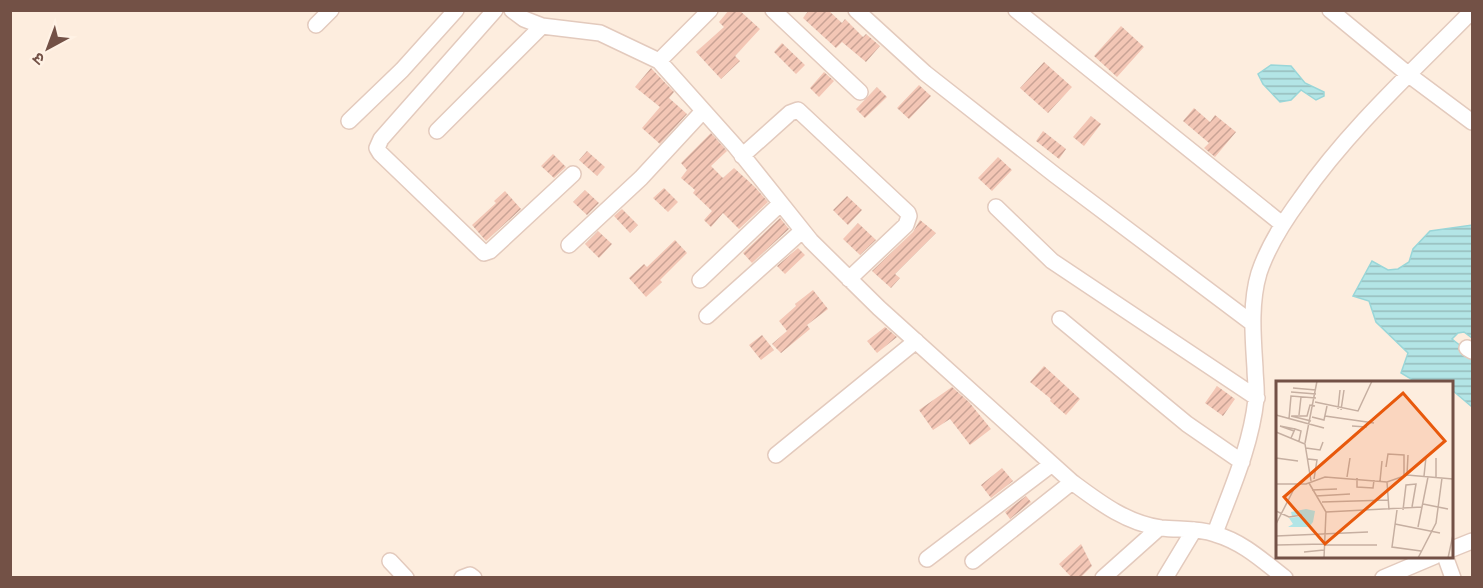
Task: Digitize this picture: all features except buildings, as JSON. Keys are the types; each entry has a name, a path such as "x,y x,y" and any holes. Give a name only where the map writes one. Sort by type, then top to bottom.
{"street":[{"path":"316,25 331,10"},
{"path":"349,121 402,70 456,10"},
{"path":"495,10 381,139 377,148 484,253 490,251 573,174"},
{"path":"512,10 524,19 542,26 600,33 659,61 742,156 802,231 849,279 1072,482 1114,512 1138,522 1159,528 1215,533 1243,545 1285,578"},
{"path":"659,61 710,10"},
{"path":"774,10 860,92"},
{"path":"856,10 925,73 1055,175 1252,323"},
{"path":"1016,10 1282,224"},
{"path":"1330,10 1409,75 1473,122"},
{"path":"1215,533 1242,462 1257,398 1252,323 1259,274 1282,224 1319,172 1338,150 1473,12"},
{"path":"437,131 542,26"},
{"path":"742,156 790,112 798,110 908,213 906,225 849,279"},
{"path":"569,245 641,178 703,111"},
{"path":"700,280 780,204"},
{"path":"996,207 1052,261 1257,398"},
{"path":"707,316 802,231"},
{"path":"1059,319 1187,424 1242,462"},
{"path":"776,455 916,341"},
{"path":"927,559 1052,464"},
{"path":"973,561 1072,482"},
{"path":"1103,578 1159,528"},
{"path":"1165,578 1194,530"},
{"path":"1453,549 1473,541"},
{"path":"1383,578 1430,558"},
{"path":"1446,558 1453,578"},
{"path":"390,561 405,578"},
{"path":"462,578 470,575 474,578"}],"water":[{"path":"1271,65 1291,66 1305,83 1324,92 1324,96 1316,100 1301,90 1291,100 1280,102 1263,84 1258,74"},
{"path":"1472,225 1472,338 1464,332 1458,333 1452,339 1472,355 1472,407 1453,391 1453,381 1414,381 1401,373 1408,353 1376,322 1369,301 1353,296 1372,261 1388,270 1398,269 1409,262 1413,249 1430,231"}]}
